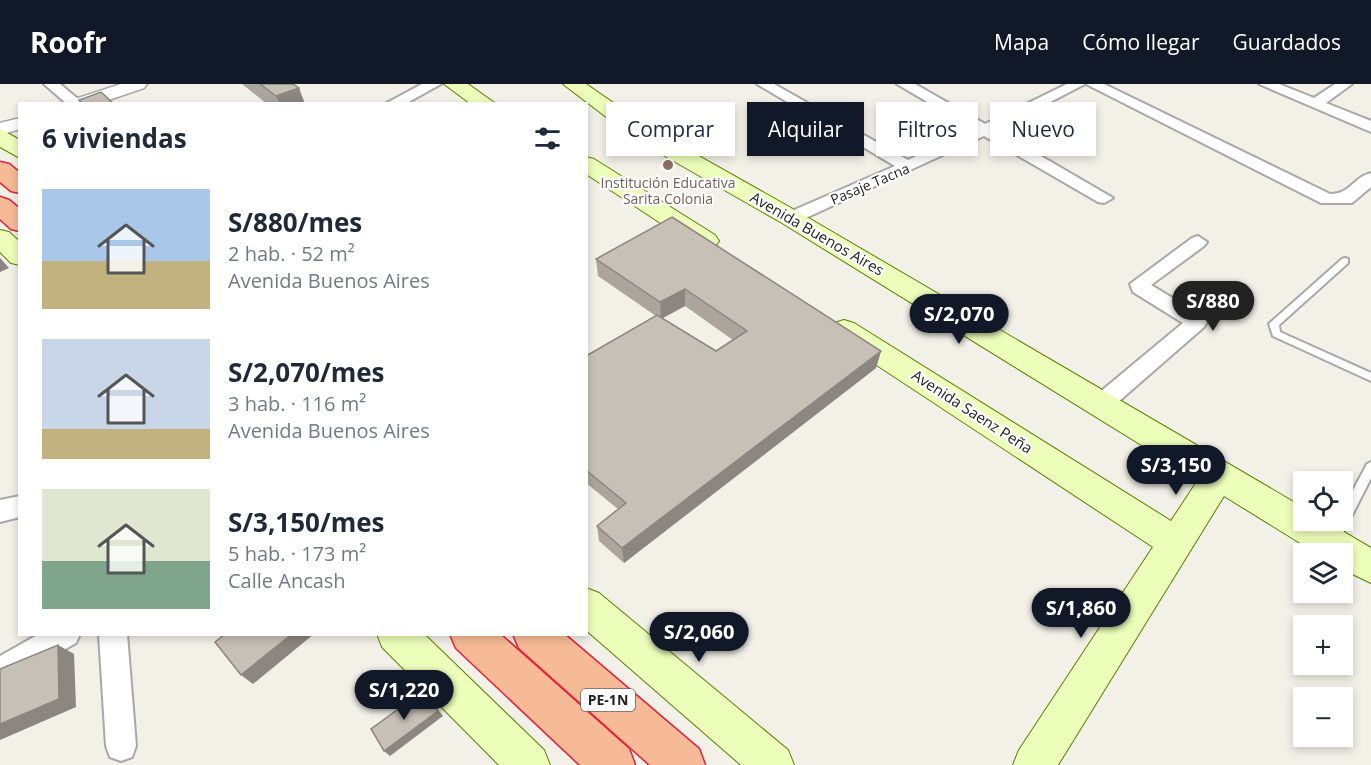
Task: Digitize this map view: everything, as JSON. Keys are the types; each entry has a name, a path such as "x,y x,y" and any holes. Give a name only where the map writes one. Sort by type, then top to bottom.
{"highway":[{"path":"0,169 18,184"},
{"path":"0,205 18,221"},
{"name":"PE-1N","path":"472,636 613,765"},
{"name":"PE-1N","path":"535,636 683,765"}],"main road":[{"path":"454,84 483,102"},
{"name":"Avenida Buenos Aires","path":"573,84 644,134 791,218 1102,403 1331,543"},
{"path":"0,136 18,150"},
{"path":"588,166 725,253"},
{"path":"0,238 18,255"},
{"name":"Avenida Saenz Peña","path":"825,318 1176,543"},
{"path":"1034,765 1219,476"},
{"name":"Avenida Buenos Aires","path":"1353,556 1371,567"},
{"path":"588,607 773,765"},
{"path":"398,636 529,765"}],"street":[{"path":"51,84 75,102"},
{"path":"84,102 138,84"},
{"path":"396,102 434,84"},
{"path":"764,84 908,167"},
{"path":"910,88 933,84"},
{"name":"Pasaje Tacna","path":"791,218 908,167 1078,84"},
{"path":"1093,84 1327,199 1346,199 1369,182"},
{"path":"1266,84 1371,127"},
{"path":"1315,104 1345,84"},
{"path":"910,88 1104,198"},
{"path":"0,129 18,124"},
{"path":"1102,403 1197,322 1140,287 1140,284 1198,242"},
{"path":"0,511 18,506"},
{"path":"0,672 63,636"},
{"path":"114,636 121,746"}],"lane":[{"path":"1345,261 1274,324 1274,329 1276,334 1371,377"},
{"path":"1331,543 1371,467"}],"building":[{"path":"260,84 293,84 299,88 276,96"},
{"path":"101,92 112,102 80,102 79,100"},
{"path":"672,217 881,351 622,548 597,526 626,503 588,472 588,355 657,315 716,351 747,331 685,289 660,302 596,259"},
{"path":"222,636 290,636 241,675 215,642"},
{"path":"58,645 59,699 0,724 0,669"},
{"path":"423,691 438,711 384,751 371,729"}],"place":[{"name":"Institución Educativa Sarita Colonia","path":"668,165"}]}
